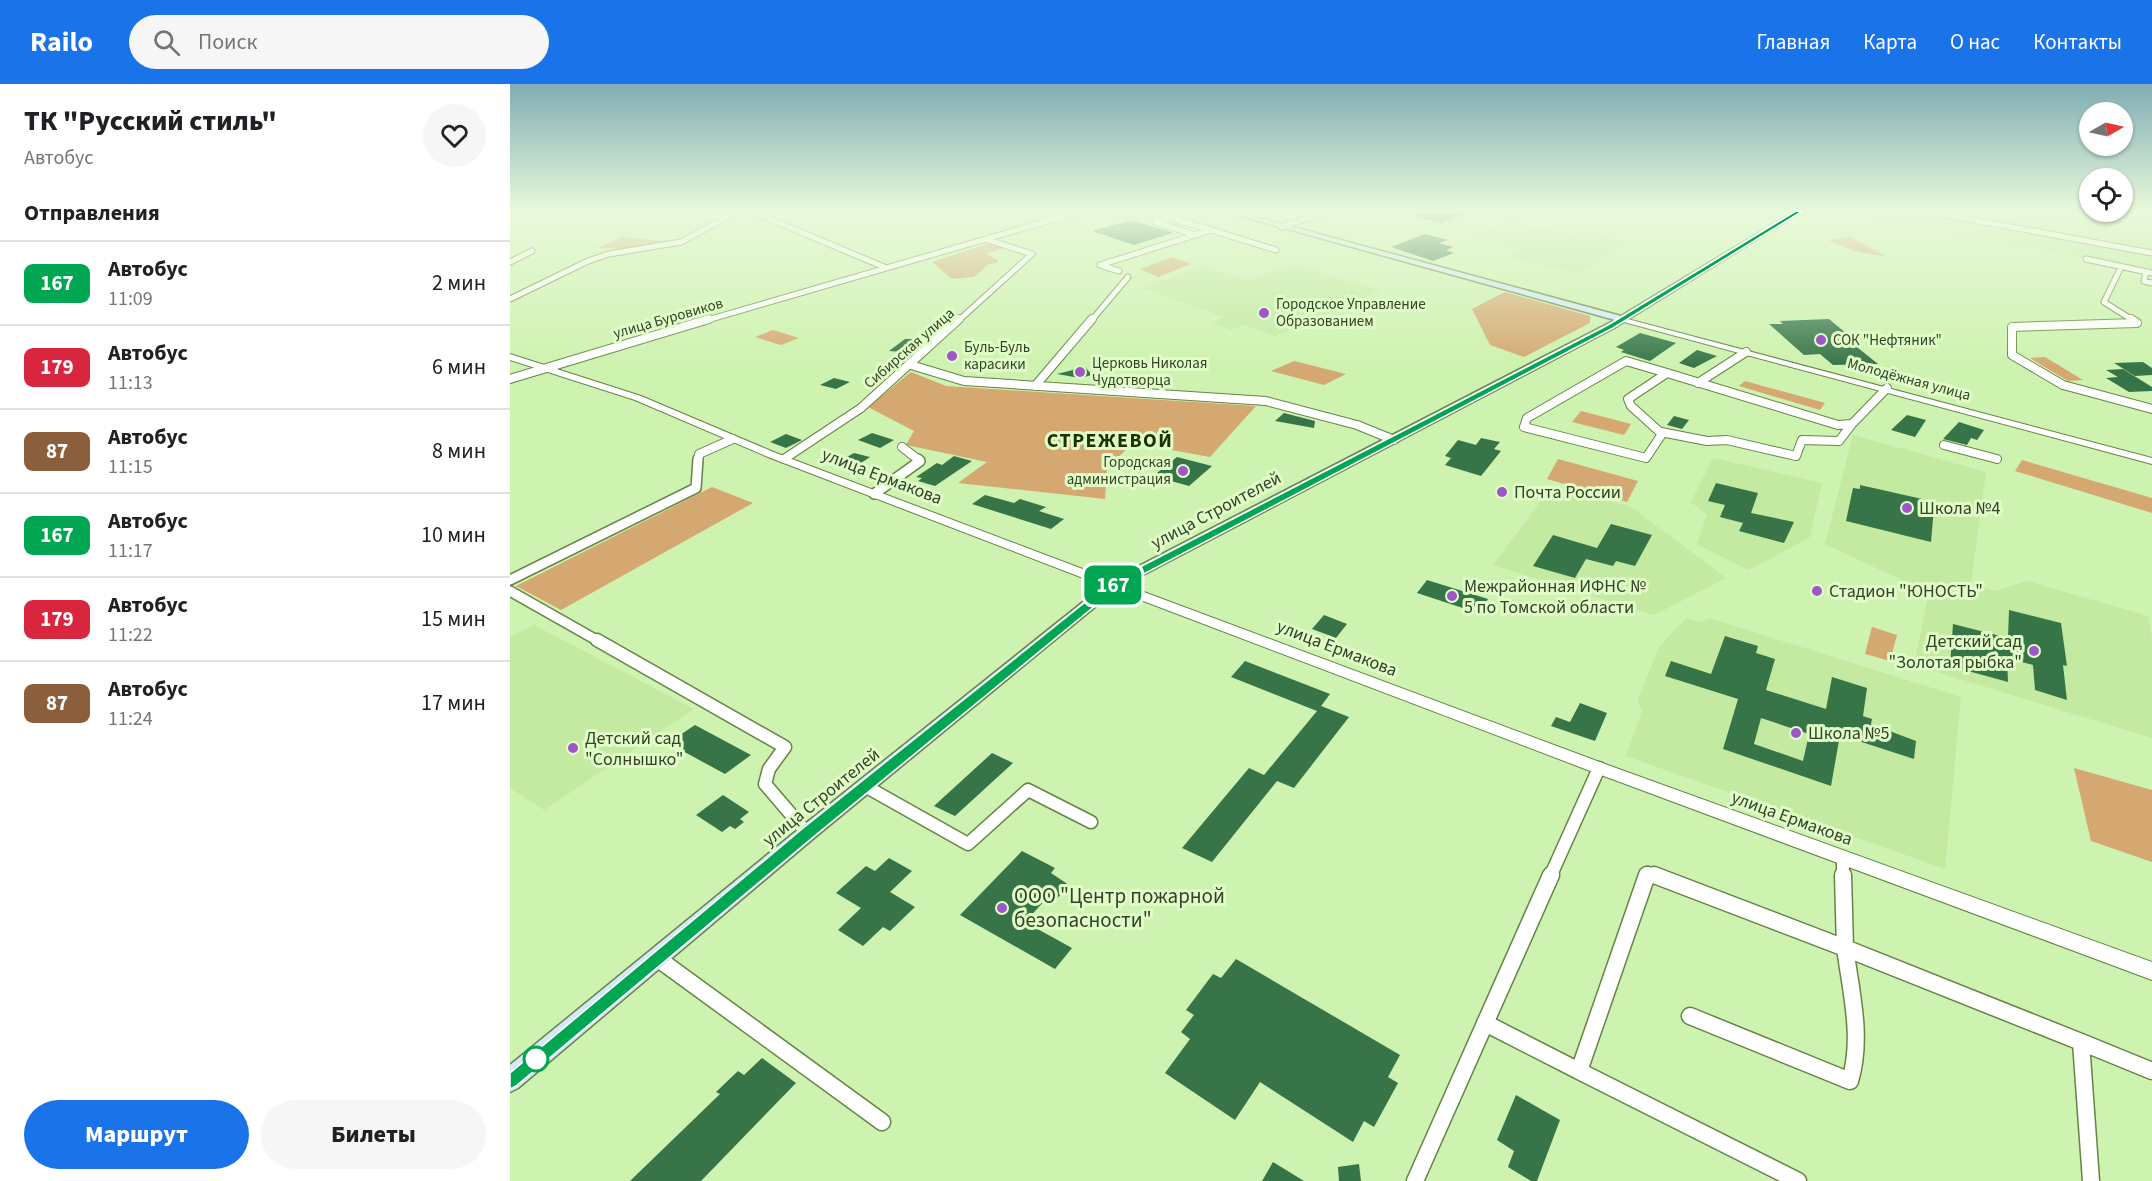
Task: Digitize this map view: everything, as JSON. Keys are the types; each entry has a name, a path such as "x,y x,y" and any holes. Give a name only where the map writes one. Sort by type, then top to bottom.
{"main road":[{"path":"1416,263 1623,319"},
{"name":"улица Строителей","path":"510,1080 807,833 1113,585 1623,319 1714,263"}],"street":[{"path":"510,300 584,263"},
{"path":"875,263 884,267"},
{"name":"улица Буровиков","path":"510,379 898,263"},
{"name":"Сибирская улица","path":"784,459 861,408 1022,263"},
{"path":"1106,263 1100,265 1119,271"},
{"path":"2104,263 2149,272 2144,281 2152,283"},
{"path":"2121,267 2104,302 2137,323 2012,327 2012,355 2062,386 2152,409"},
{"path":"1035,386 1128,277"},
{"name":"Молодёжная улица","path":"1623,319 1887,388 2152,461"},
{"path":"1698,383 1746,352"},
{"name":"улица Ермакова","path":"510,357 540,369 638,398 733,439 1113,585 1599,768 2152,971"},
{"path":"1661,432 1646,458 1524,427 1527,418 1623,358 1838,425 1852,424"},
{"path":"911,365 964,381 1266,400 1357,425 1394,440"},
{"path":"1668,373 1628,399 1631,406 1661,432 1707,441 1727,440 1796,456 1802,440 1839,441 1887,388"},
{"path":"510,580 696,488 695,473 699,454 733,439"},
{"path":"1944,445 1997,459"},
{"path":"874,494 920,461 902,447"},
{"path":"510,591 785,747 769,769 765,784 807,833"},
{"path":"1415,1181 1599,768"},
{"path":"865,786 968,844 1028,790 1091,822"},
{"path":"1690,1016 1850,1082 1856,1068 1845,948 1843,858"},
{"path":"1578,1071 1648,873 1845,948 2152,1071"},
{"path":"657,958 882,1122"},
{"path":"1485,1023 1798,1181"},
{"path":"2081,1042 2091,1181"}],"shaded area":[{"path":"933,263 996,263 989,264 974,277 952,279"},
{"path":"1156,263 1191,264 1158,277 1140,269"},
{"path":"1536,263 1595,263 1578,273"},
{"path":"2110,263 2152,263 2152,271"},
{"path":"1292,264 1382,290 1276,336 1244,325 1231,330 1212,323 1224,317 1141,288 1202,266 1249,280"},
{"path":"1505,292 1590,316 1590,323 1524,357 1490,345 1472,309"},
{"path":"773,330 799,338 781,345 755,337"},
{"path":"2045,357 2083,380 2068,381 2030,358"},
{"path":"1294,361 1346,374 1324,385 1271,371"},
{"path":"911,372 946,386 1256,406 1210,457 1133,443 1107,468 1105,499 958,483 987,462 906,445 914,431 868,407"},
{"path":"1745,381 1825,403 1820,410 1739,386"},
{"path":"1581,411 1631,424 1624,435 1572,422"},
{"name":"Школа №4","path":"1853,435 1986,472 1971,583 1929,593 1825,544"},
{"path":"1713,458 1822,483 1810,537 1749,570 1697,544 1707,515 1691,502"},
{"path":"1558,459 1638,481 1627,502 1547,479"},
{"path":"2022,460 2152,498 2152,513 2015,471"},
{"path":"1552,486 1631,507 1726,578 1654,615 1493,565"},
{"path":"712,487 753,503 561,610 516,586"},
{"name":"Детский сад \"Золотая рыбка\"","path":"2027,581 2148,616 2152,638 2152,738 1914,665 1927,601 1982,587 1995,591"},
{"name":"Школа №5","path":"1686,618 1701,622 1709,618 1961,697 1945,869 1626,756 1642,711 1638,700 1659,647"},
{"name":"Детский сад \"Солнышко\"","path":"534,625 694,709 544,810 510,788 510,637"},
{"path":"1872,627 1897,635 1890,661 1865,654"},
{"path":"2074,768 2152,790 2152,862 2091,841"}],"building":[{"name":"СОК \"Нефтяник\"","path":"1829,319 1858,343 1852,343 1878,364 1833,365 1820,354 1804,355 1769,324 1783,324 1780,321"},
{"path":"1640,333 1676,343 1650,361 1621,352 1624,350 1616,347"},
{"path":"905,339 920,339 904,352 889,351"},
{"path":"1697,350 1717,356 1694,368 1679,363"},
{"path":"2143,362 2152,368 2152,375 2135,376 2114,363"},
{"name":"Церковь Николая Чудотворца","path":"1085,367 1092,375 1080,378 1057,374"},
{"path":"2123,369 2152,387 2152,391 2129,392 2106,378 2118,377 2106,370"},
{"path":"834,378 850,382 836,389 820,385"},
{"path":"1284,413 1315,421 1314,428 1275,421"},
{"path":"1907,415 1926,420 1915,437 1891,430"},
{"path":"1674,416 1689,420 1682,429 1667,425"},
{"path":"1959,422 1984,430 1977,440 1971,438 1967,445 1943,439"},
{"path":"872,433 894,440 880,448 858,440"},
{"path":"786,434 802,440 786,448 770,442"},
{"path":"1481,438 1500,442 1494,449 1501,451 1481,476 1445,465 1451,458 1445,456 1458,440 1476,445"},
{"path":"854,453 870,457 858,465 840,461"},
{"path":"954,456 972,461 935,486 918,481 922,478 916,477 937,463 942,465"},
{"name":"Городская администрация","path":"1177,457 1212,466 1189,486 1153,476"},
{"path":"1716,483 1758,493 1751,513 1794,522 1784,543 1739,531 1743,523 1720,517 1725,505 1708,501"},
{"path":"1860,485 1931,501 1931,507 1934,508 1931,542 1846,521 1853,488 1860,489"},
{"path":"985,495 1014,503 1020,499 1046,507 1039,511 1064,519 1051,529 972,504"},
{"path":"1611,524 1652,535 1635,566 1616,561 1613,566 1586,559 1575,578 1533,566 1553,535 1597,548"},
{"name":"Межрайонная ИФНС № 5 по Томской области","path":"1427,580 1488,599 1478,613 1417,593"},
{"name":"Детский сад \"Золотая рыбка\"","path":"2009,610 2061,623 2067,666 2063,665 2067,700 2035,690 2033,665 2007,658 2008,682 1950,666 1953,624 2008,638"},
{"path":"1324,615 1347,624 1336,638 1312,629"},
{"path":"1725,636 1758,646 1756,653 1775,659 1766,690 1826,709 1832,677 1867,688 1863,716 1872,719 1871,724 1916,741 1914,759 1840,735 1831,786 1723,749 1738,699 1665,676 1671,661 1711,674","holes":["1761,718 1809,734 1803,761 1754,744"]},
{"path":"1245,661 1330,694 1321,706 1349,717 1294,788 1277,781 1212,862 1182,848 1249,768 1264,775 1317,711 1231,677"},
{"path":"1580,703 1607,713 1595,741 1551,726 1556,717 1570,722"},
{"path":"695,725 751,755 725,774 668,743"},
{"path":"992,753 1013,763 955,816 934,806"},
{"path":"723,795 749,812 740,819 744,822 735,829 730,826 722,832 696,815"},
{"name":"ООО \"Центр пожарной безопасности\"","path":"1022,851 1055,868 1051,873 1069,885 1055,901 1048,897 1025,922 1072,948 1055,969 960,915"},
{"path":"889,858 912,871 890,892 915,907 890,931 883,927 863,946 838,930 861,908 836,893 866,866 875,871"},
{"path":"1236,959 1400,1055 1388,1077 1398,1083 1374,1127 1364,1121 1353,1142 1260,1082 1235,1120 1165,1073 1190,1039 1181,1032 1194,1015 1186,1010 1213,974 1221,978"},
{"path":"762,1058 796,1083 701,1181 630,1181 720,1094 716,1092 738,1071 744,1075"},
{"path":"1516,1095 1560,1120 1537,1181 1531,1181 1508,1167 1514,1151 1497,1140"},
{"path":"1273,1162 1304,1181 1262,1181"},
{"path":"1359,1164 1361,1181 1339,1181 1338,1167"}],"bus line":[{"name":"167","path":"510,1080 807,833 1113,585 1611,326 1716,263"}],"place":[{"name":"Городское Управление Образованием","path":"1264,313"},
{"name":"СОК \"Нефтяник\"","path":"1821,340"},
{"name":"Буль-Буль карасики","path":"952,356"},
{"name":"Церковь Николая Чудотворца","path":"1080,372"},
{"name":"Городская администрация","path":"1183,471"},
{"name":"Почта России","path":"1502,492"},
{"name":"Школа №4","path":"1907,508"},
{"name":"Стадион \"ЮНОСТЬ\"","path":"1817,591"},
{"name":"Межрайонная ИФНС № 5 по Томской области","path":"1452,596"},
{"name":"Детский сад \"Золотая рыбка\"","path":"2034,651"},
{"name":"Школа №5","path":"1796,733"},
{"name":"Детский сад \"Солнышко\"","path":"573,748"},
{"name":"ООО \"Центр пожарной безопасности\"","path":"1002,908"}],"district":[{"name":"СТРЕЖЕВОЙ","path":"1110,440"}]}
